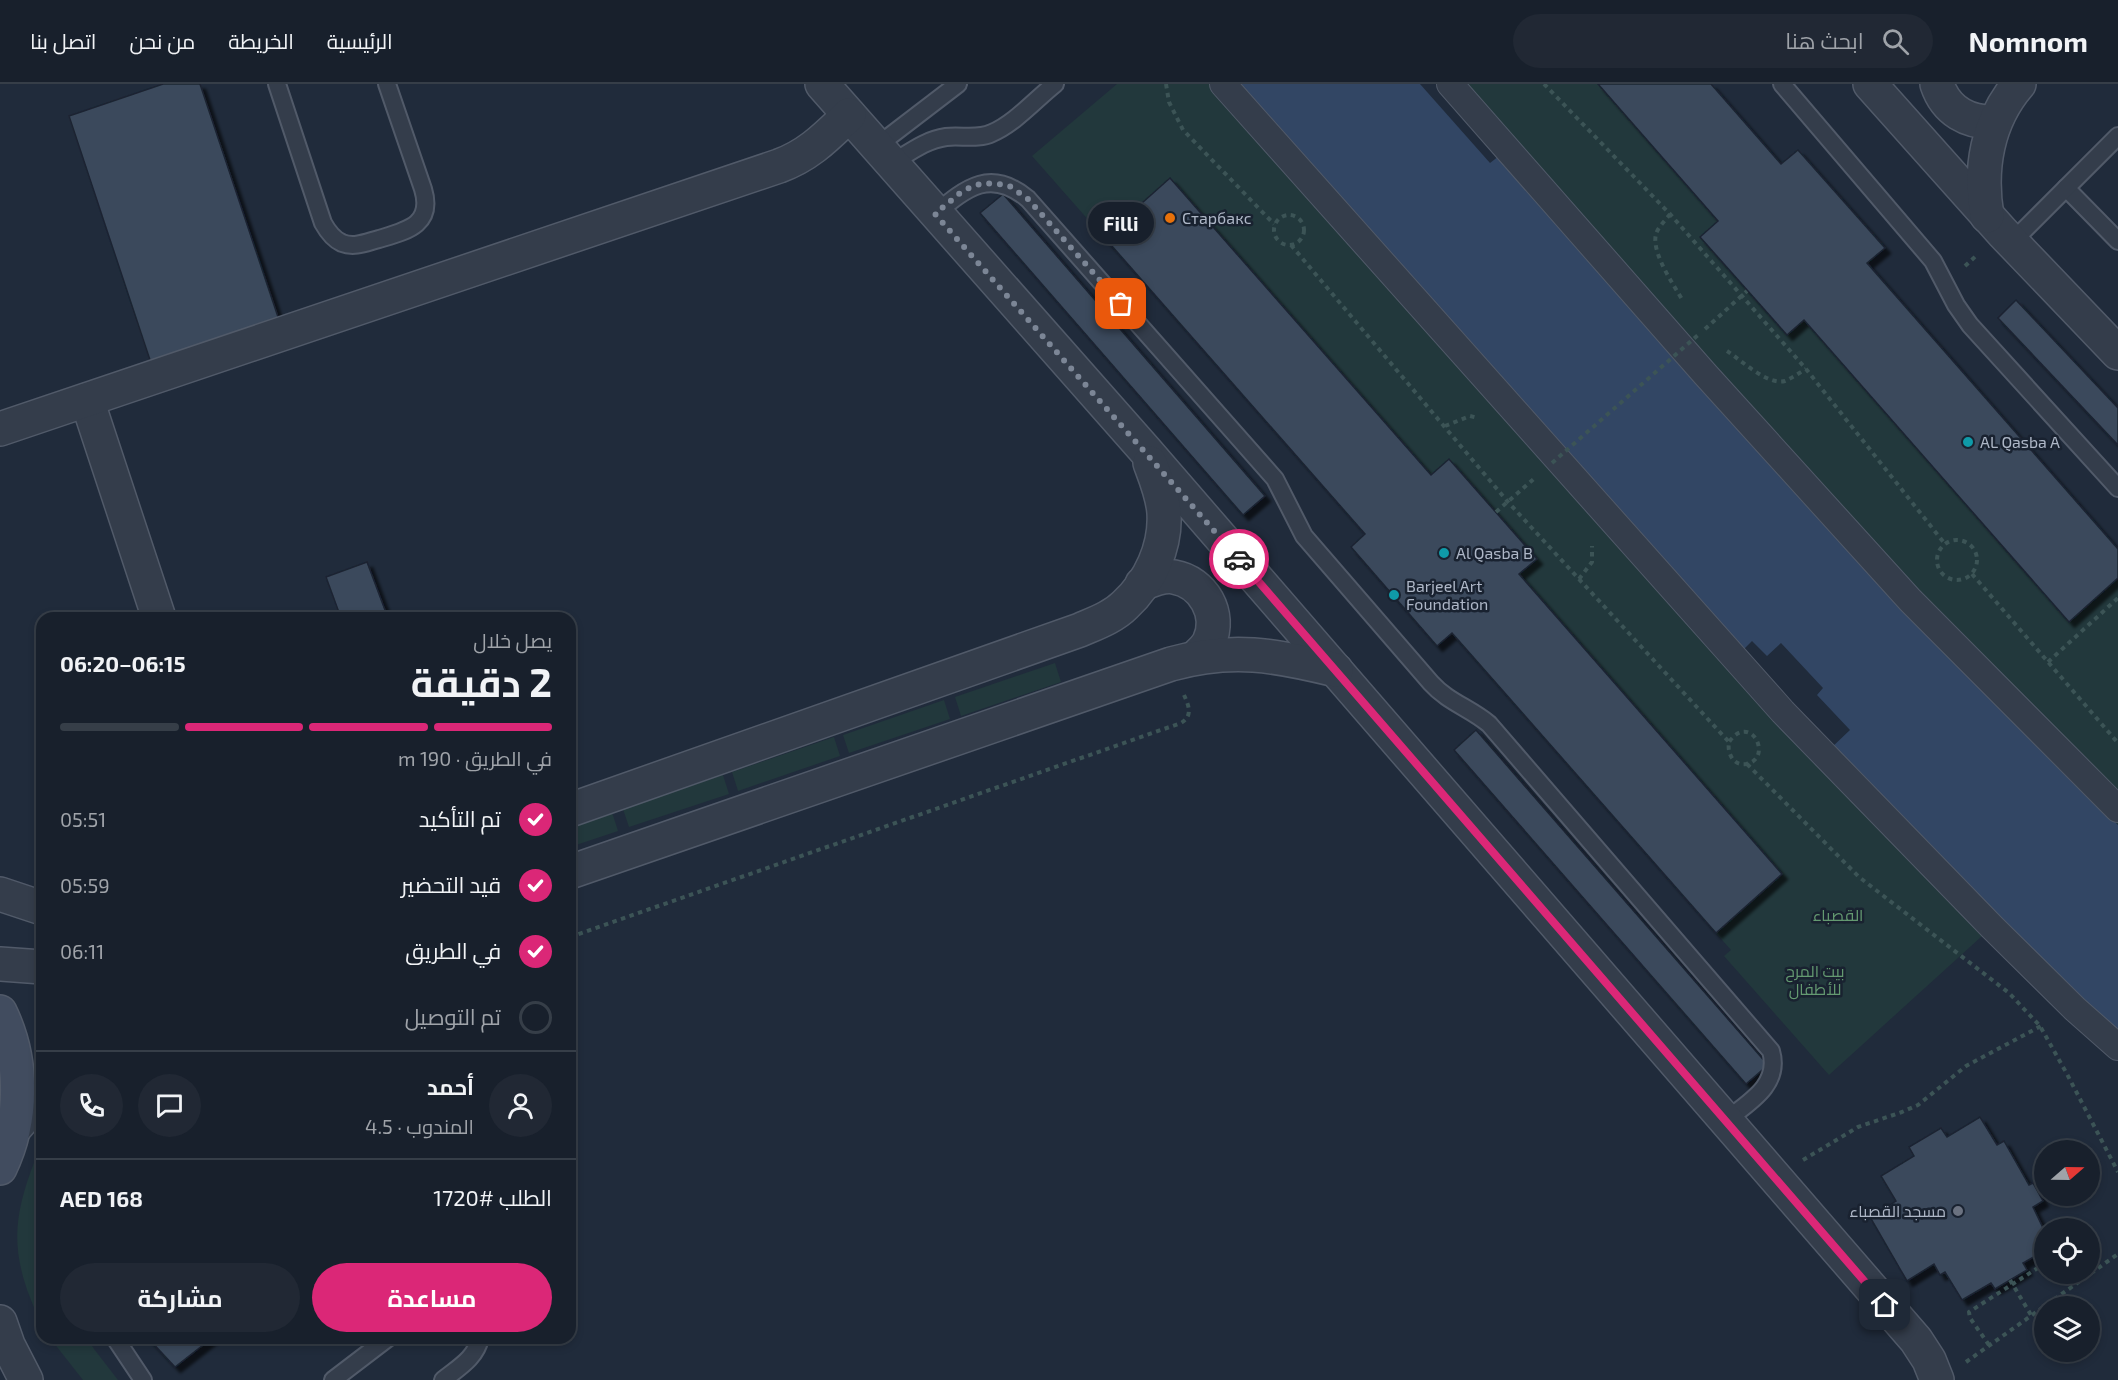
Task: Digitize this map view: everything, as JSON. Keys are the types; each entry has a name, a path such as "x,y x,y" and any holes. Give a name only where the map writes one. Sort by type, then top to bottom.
{"main road":[{"path":"0,1012 13,1049 17,1075 14,1129 0,1168"}],"street":[{"path":"822,84 1335,670 1916,1340 1929,1360 1949,1373"},
{"path":"1223,84 1776,704 1992,927 2075,1009 2118,1047"},
{"path":"1450,84 1705,374 1910,600 2118,809"},
{"path":"1870,84 2001,230 2118,353"},
{"path":"1936,84 1956,113 1968,119 1995,122"},
{"path":"2001,230 1984,197 1985,159 1995,122 2019,84"},
{"path":"0,429 780,166 796,160 811,150 849,115"},
{"path":"87,400 157,612"},
{"path":"576,808 1104,620 1126,605 1142,584 1156,563 1163,538 1164,512 1159,486 1144,450"},
{"path":"1142,584 1156,578 1172,577 1189,582 1203,593 1211,609 1213,627 1208,643 1184,661"},
{"path":"576,870 1184,661 1222,654 1263,655 1335,670"},
{"path":"0,894 36,906"},
{"path":"0,964 36,967"},
{"path":"14,1129 36,1104"},
{"path":"0,1322 8,1345 26,1380"}],"lane":[{"path":"277,84 323,223 334,238 349,245 358,245 406,231 415,226 426,209 426,198 387,84"},
{"path":"884,155 958,84"},
{"path":"884,155 947,137 979,137 992,134 1055,84"},
{"path":"1782,84 1933,261 1970,325 2118,488"},
{"path":"2001,230 2066,188 2118,136"},
{"path":"935,214 960,193 983,183 1008,185 1028,199 1275,479 1304,536 1431,683 1449,700 1489,724 1771,1051 1774,1061 1769,1082 1725,1122"},
{"path":"2066,188 2118,241"},
{"path":"119,1344 143,1380"},
{"path":"333,1380 380,1344"},
{"path":"443,1380 470,1358 477,1350 478,1344"}],"path":[{"path":"1166,84 1169,102 1183,130 1274,224"},
{"path":"1544,84 1670,214 1806,369 1945,544"},
{"path":"1286,214 1294,215 1304,226 1303,235 1299,241 1291,245 1277,240 1274,232 1274,224 1278,218 1286,214"},
{"path":"1670,214 1656,233 1657,249 1661,261 1688,309"},
{"path":"1946,282 2001,230"},
{"path":"1291,245 1508,502 1729,742"},
{"path":"1708,326 1747,291"},
{"path":"1698,325 1707,336"},
{"path":"1552,462 1698,335"},
{"path":"1721,346 1763,376 1774,381 1786,380 1806,369"},
{"path":"1496,513 1523,489"},
{"path":"1953,540 1961,540 1969,544 1977,559 1972,574 1956,581 1941,574 1936,558 1939,549 1953,540"},
{"path":"1972,574 2118,743"},
{"path":"2048,662 2118,598"},
{"path":"576,935 1181,723 1188,718 1190,711 1184,661"},
{"path":"1740,732 1749,732 1756,737 1759,753 1747,764 1738,763 1731,758 1728,751 1729,742 1740,732"},
{"path":"1747,764 1859,877 2009,993 2040,1026 2118,1172"},
{"path":"1774,1177 1858,1127 1918,1105 1966,1066 2075,1009"},
{"path":"1949,1373 2118,1254"},
{"path":"1989,1345 1970,1318 1969,1312 2011,1282 2034,1269"},
{"path":"2011,1282 2031,1315"}],"green space":[{"name":"القصباء","path":"1117,84 1237,84 1992,927 1829,1075 1724,956 1731,950 1452,634 1437,646 1351,547 1365,534 1032,156"},
{"path":"1436,84 1711,84 1781,164 1798,150 1885,248 1868,264 2118,549 2118,825 1966,675 1767,461"},
{"path":"1055,663 1061,682 961,716 955,697"},
{"path":"944,700 950,719 849,753 843,735"},
{"path":"834,737 840,756 738,791 732,772"},
{"path":"723,775 729,794 629,827 623,809"},
{"path":"612,812 618,831 576,845 576,824"},
{"path":"36,1159 36,1311 23,1276 18,1255 17,1234 24,1192"},
{"path":"55,1344 91,1344 118,1380 83,1380"}],"water":[{"path":"1237,84 1436,84 1767,461 1966,675 2118,825 2118,1032 2069,987 1830,749"}],"pier":[{"path":"1420,84 1436,84 1499,156 1490,163"},
{"path":"1752,641 1767,656 1781,643 1823,688 1817,695 1850,730 1830,749 1741,652"}],"building":[{"path":"163,84 200,84 279,320 151,363 69,116"},
{"name":"AL Qasba A","path":"1598,84 1711,84 1781,164 1798,150 1885,248 1867,263 2118,549 2118,578 2069,622 1804,320 1787,335 1700,237 1718,221"},
{"name":"Al Qasba B","path":"1170,178 1431,475 1449,459 1537,559 1519,574 1782,874 1716,933 1452,633 1437,646 1351,547 1365,534 1104,237"},
{"path":"1003,194 1265,496 1243,515 980,213"},
{"path":"2016,300 2118,408 2118,445 1998,318"},
{"path":"367,562 386,612 339,612 326,577"},
{"path":"1476,730 1768,1065 1746,1084 1454,750"},
{"name":"مسجد القصباء","path":"1980,1117 1997,1145 2004,1141 2029,1185 2033,1183 2033,1207 2038,1218 2034,1218 2034,1257 2023,1263 2027,1270 1995,1289 1991,1283 1962,1300 1945,1272 1940,1275 1934,1264 1907,1281 1870,1217 1896,1201 1881,1176 1914,1156 1909,1147 1941,1128 1947,1137"},
{"path":"154,1344 204,1344 175,1367"}],"way so far":[{"path":"1121,304 1028,199 1008,185 983,183 971,187 960,193 935,214 1239,559"}],"place":[{"name":"Старбакс","path":"1170,218"},
{"name":"Filli","path":"1121,304"},
{"name":"AL Qasba A","path":"1968,442"},
{"name":"Al Qasba B","path":"1444,553"},
{"name":"Barjeel Art Foundation","path":"1394,595"},
{"name":"مسجد القصباء","path":"1958,1211"}],"route":[{"path":"1239,559 1885,1305"}],"park label":[{"name":"بيت المرح للأطفال","path":"1815,980"}]}
